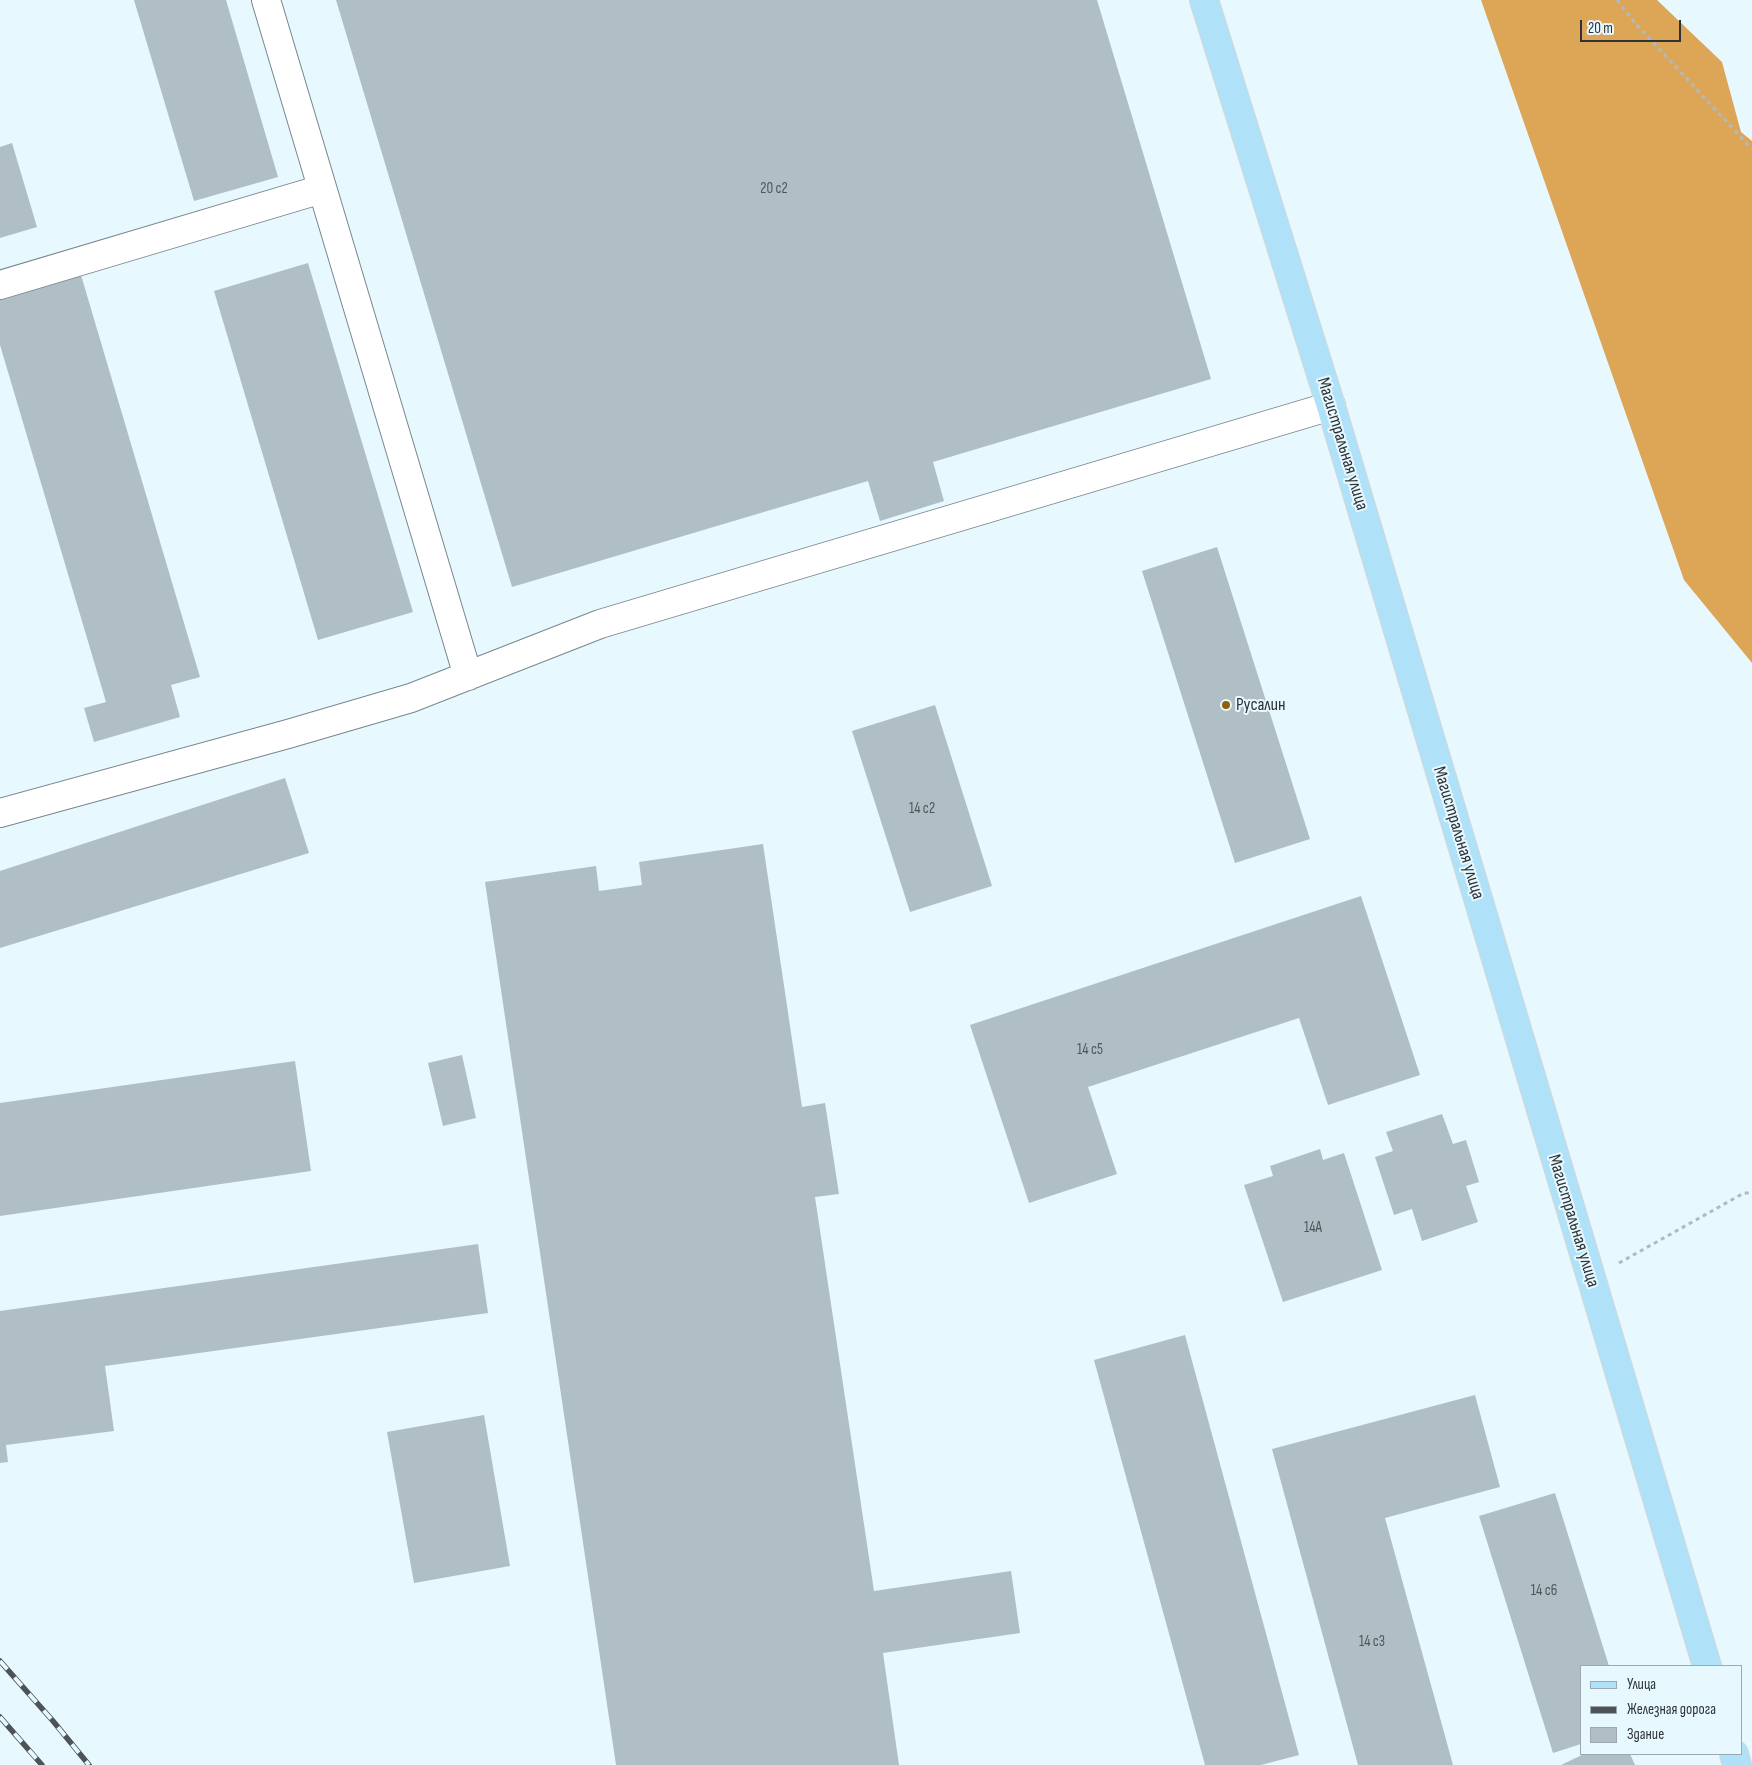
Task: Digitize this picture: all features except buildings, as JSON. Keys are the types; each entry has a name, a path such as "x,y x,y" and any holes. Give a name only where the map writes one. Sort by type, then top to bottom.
{"main road":[{"name":"Магистральная улица","path":"1204,0 1331,406 1707,1665"}],"lane":[{"path":"266,0 468,676"},
{"path":"0,285 322,188"},
{"path":"0,813 288,734 411,698 600,624 1331,406"}],"path":[{"path":"1617,0 1635,23 1752,149"},
{"path":"1590,1279 1744,1193 1752,1192"}],"shaded area":[{"path":"1481,0 1657,0 1722,62 1741,132 1752,141 1752,663 1684,580"}],"railway":[{"path":"0,1661 89,1765"},
{"path":"0,1717 42,1765"}],"place":[{"name":"Русалин","path":"1226,705"}]}
